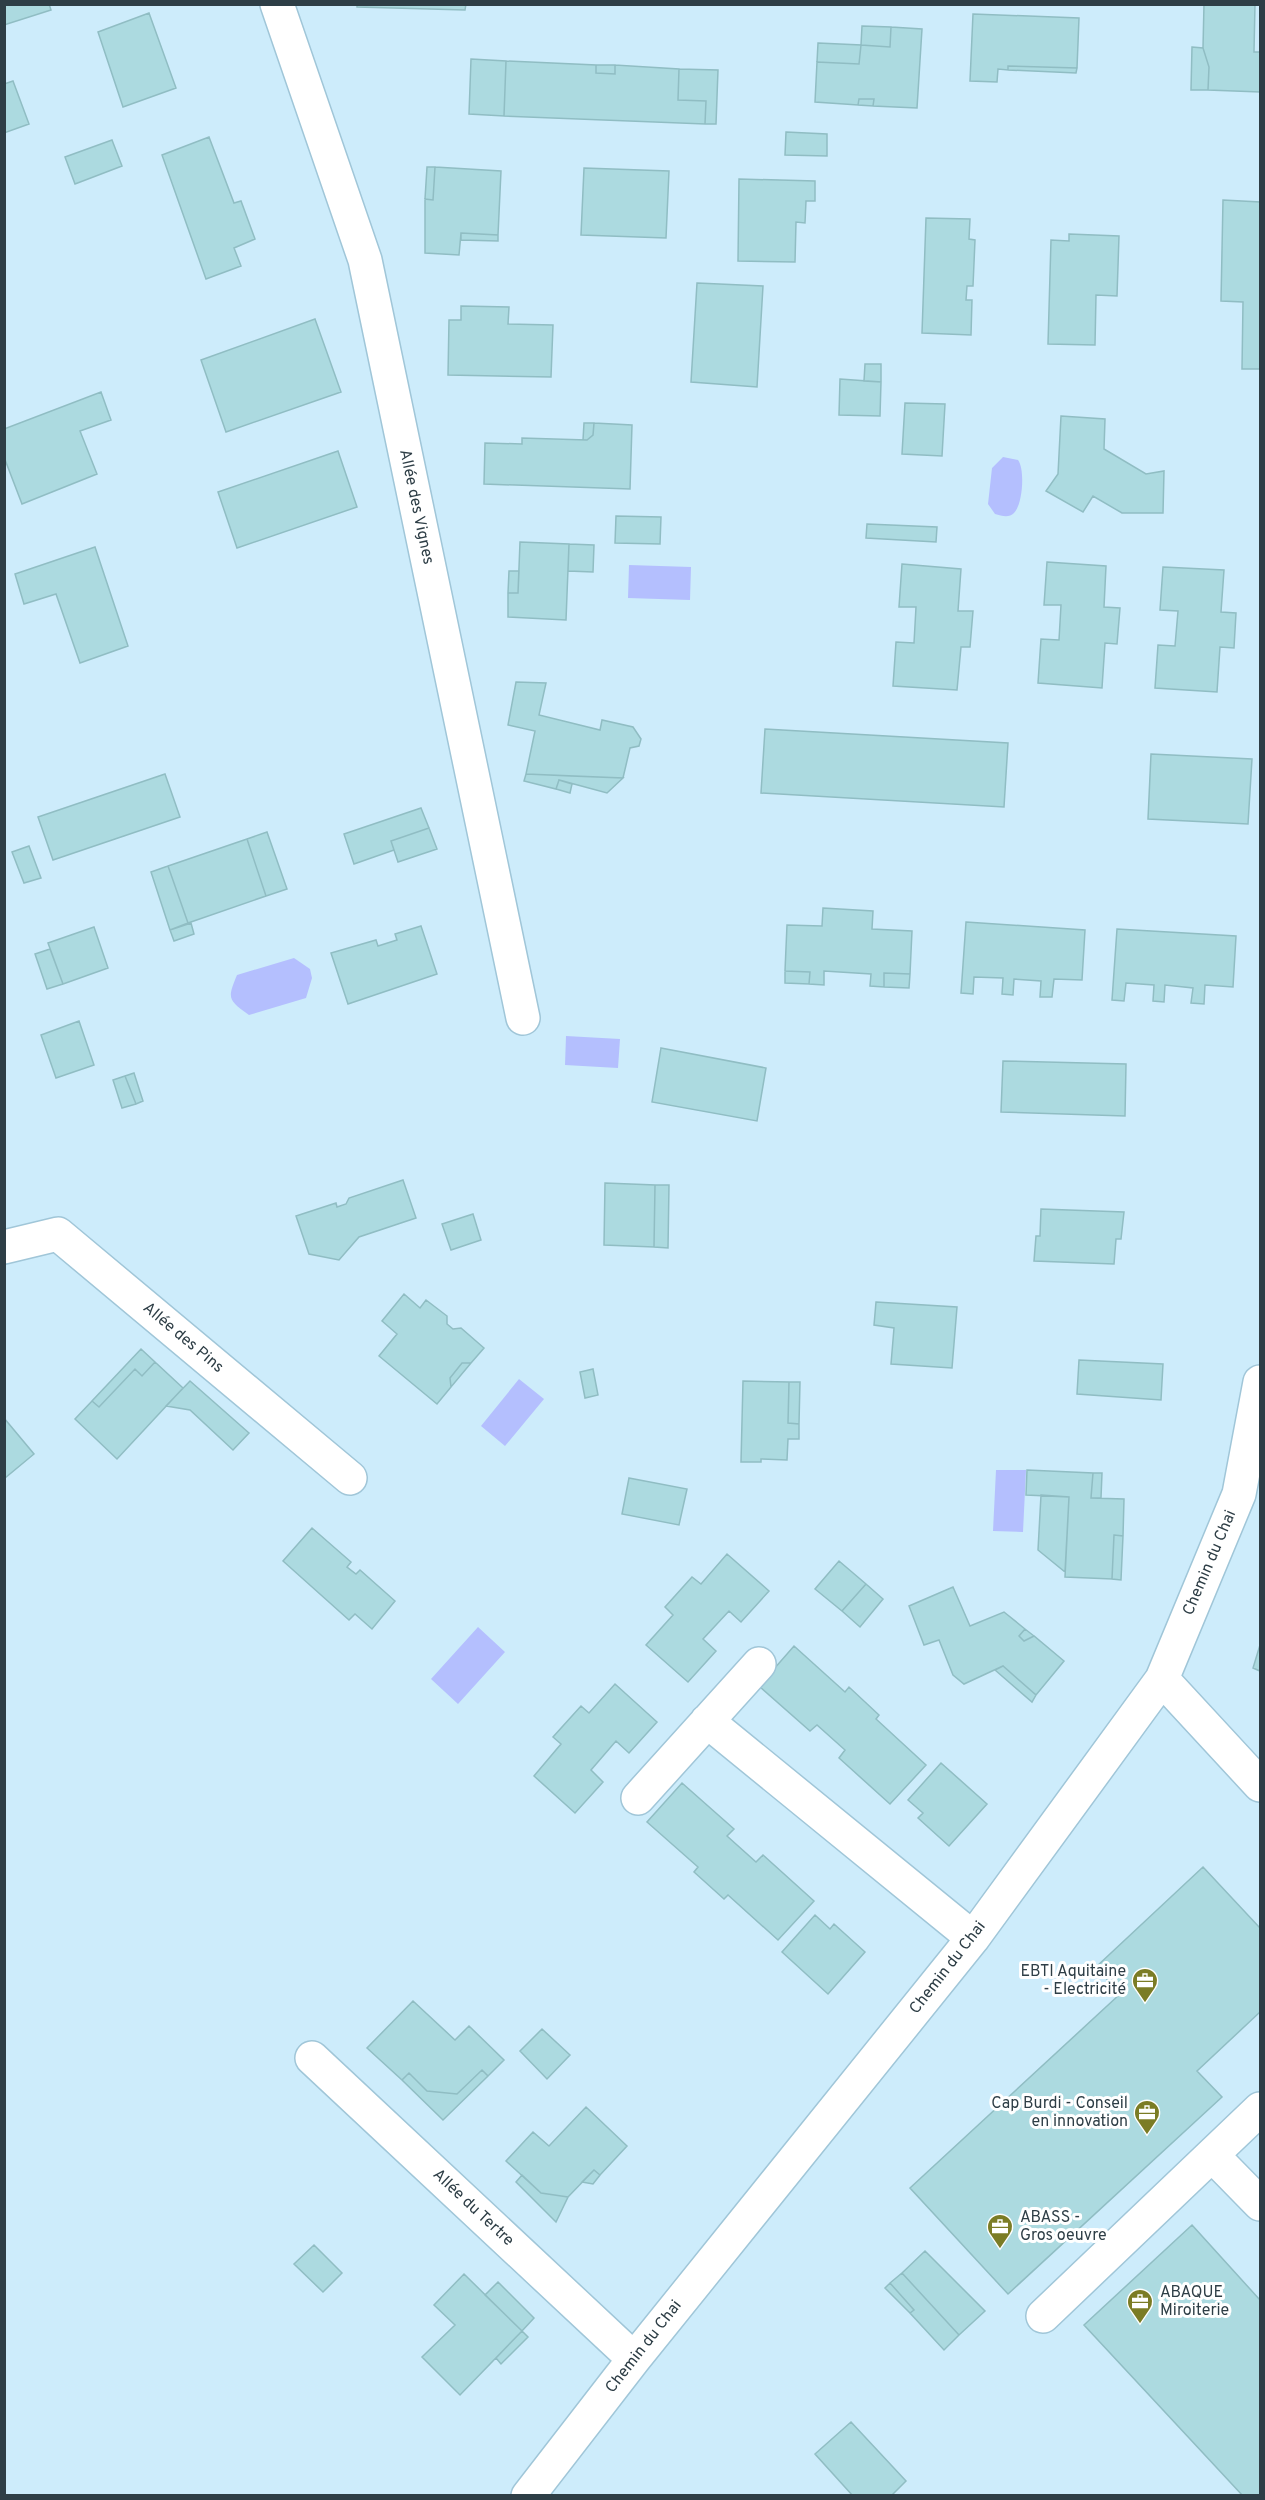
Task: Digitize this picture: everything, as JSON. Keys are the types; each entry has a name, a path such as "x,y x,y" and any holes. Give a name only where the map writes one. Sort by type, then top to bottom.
{"street":[{"name":"Allée des Vignes","path":"277,4 365,260 523,1018"},
{"name":"Allée des Pins","path":"4,1247 58,1234 350,1478"},
{"name":"Chemin du Chai","path":"528,2496 634,2359 972,1938 1162,1679 1239,1494 1260,1382"},
{"path":"638,1798 759,1664"},
{"path":"1162,1679 1260,1785"},
{"path":"707,1721 972,1938"},
{"name":"Allée du Tertre","path":"312,2058 634,2359"},
{"path":"1043,2316 1260,2109"},
{"path":"1212,2155 1260,2204"}],"water":[{"path":"1003,457 1018,460 1022,471 1022,487 1017,509 1008,516 995,514 988,504 992,468"},
{"path":"629,565 691,567 690,600 628,598"},
{"path":"294,958 310,969 312,978 306,998 249,1015 233,1002 231,994 237,975"},
{"path":"566,1036 620,1039 618,1068 565,1065"},
{"path":"519,1379 544,1399 505,1446 481,1426"},
{"path":"996,1470 1026,1470 1023,1532 993,1531"},
{"path":"478,1627 505,1652 458,1704 431,1679"}],"building":[{"path":"4,4 49,4 51,10 4,25"},
{"path":"357,4 466,4 465,10 357,7"},
{"path":"1204,4 1255,4 1254,52 1260,52 1260,92 1208,90 1209,67 1203,48"},
{"path":"149,13 176,88 123,107 98,32"},
{"path":"973,14 1079,18 1077,68 1008,66 1008,70 998,69 997,82 970,81"},
{"path":"862,26 891,27 890,47 861,45"},
{"path":"891,27 922,29 917,108 873,106 874,99 859,99 858,105 815,102 817,62 859,64 861,45 890,47"},
{"path":"818,43 861,45 859,64 817,62"},
{"path":"1192,47 1203,48 1209,67 1208,90 1191,90"},
{"path":"471,59 506,61 504,116 469,114"},
{"path":"506,61 596,65 596,73 615,74 615,65 679,69 678,100 706,101 705,124 504,116"},
{"path":"596,65 615,65 615,74 596,73"},
{"path":"1008,66 1077,68 1076,73 1008,70"},
{"path":"679,69 718,70 716,124 705,124 706,101 678,100"},
{"path":"13,81 29,124 4,133 4,84"},
{"path":"859,99 874,99 873,106 858,105"},
{"path":"786,132 827,134 827,156 785,155"},
{"path":"209,137 234,203 241,201 255,239 234,248 241,266 206,279 162,155"},
{"path":"112,140 122,166 75,184 65,157"},
{"path":"427,167 435,167 433,200 425,199"},
{"path":"435,167 501,171 498,235 461,233 459,255 425,253 425,199 433,200"},
{"path":"584,168 669,171 666,238 581,235"},
{"path":"739,179 815,181 815,201 806,201 805,223 796,222 795,262 738,261"},
{"path":"1223,200 1260,202 1260,369 1242,369 1243,302 1221,301"},
{"path":"926,218 970,219 969,239 975,240 973,286 967,286 966,300 972,300 971,335 922,333"},
{"path":"461,233 498,235 498,241 461,240"},
{"path":"1069,234 1119,236 1117,296 1096,295 1095,345 1048,344 1051,240 1069,241"},
{"path":"697,283 763,286 757,387 691,382"},
{"path":"461,306 509,307 508,324 553,325 551,377 448,375 449,320 461,320"},
{"path":"315,319 341,392 226,432 201,360"},
{"path":"865,364 881,364 881,382 864,381"},
{"path":"840,379 881,382 880,416 839,415"},
{"path":"101,392 111,420 80,431 97,474 22,504 4,457 4,429"},
{"path":"905,403 945,404 942,456 902,454"},
{"path":"1061,416 1105,419 1104,449 1146,474 1164,471 1163,513 1122,513 1093,496 1083,512 1046,491 1058,474"},
{"path":"584,423 594,423 593,435 587,440 583,440"},
{"path":"594,423 632,425 630,489 484,484 485,443 522,444 522,438 587,440 593,435"},
{"path":"338,451 357,507 237,548 218,492"},
{"path":"616,516 661,517 660,544 615,543"},
{"path":"867,524 937,527 936,542 866,538"},
{"path":"520,542 569,544 566,620 508,617 508,593 518,593"},
{"path":"569,544 594,545 593,572 568,571"},
{"path":"95,547 128,646 80,663 56,594 24,604 15,574"},
{"path":"1047,562 1106,566 1104,607 1120,608 1117,644 1105,643 1102,688 1038,683 1041,639 1059,640 1061,605 1044,605"},
{"path":"902,564 961,569 958,611 973,611 970,647 961,647 957,690 893,686 896,642 914,643 916,607 899,607"},
{"path":"1163,567 1224,570 1221,612 1236,613 1234,648 1220,647 1217,692 1155,688 1158,645 1175,646 1178,611 1160,610"},
{"path":"509,571 519,571 518,593 508,593"},
{"path":"516,682 546,683 539,715 600,730 602,720 633,727 641,739 639,746 630,748 623,778 526,774 535,731 508,725"},
{"path":"765,729 1008,743 1004,807 761,793"},
{"path":"1151,754 1252,759 1248,824 1148,819"},
{"path":"165,774 180,817 53,860 38,817"},
{"path":"526,774 623,778 607,793 559,780 556,789 524,781"},
{"path":"559,780 572,784 570,793 556,789"},
{"path":"421,808 429,828 391,841 394,850 354,864 344,834"},
{"path":"429,828 437,849 398,862 391,841"},
{"path":"267,832 287,889 266,896 247,839"},
{"path":"247,839 266,896 188,923 168,866"},
{"path":"29,846 41,878 24,883 12,852"},
{"path":"168,866 188,923 170,930 151,872"},
{"path":"823,908 873,911 872,929 912,931 910,974 884,973 884,987 870,986 871,974 824,971 824,985 809,984 810,972 785,971 787,925 822,926"},
{"path":"966,922 1085,930 1082,980 1054,979 1052,997 1040,997 1041,981 1014,979 1013,995 1002,994 1003,978 974,977 973,994 961,993"},
{"path":"191,923 194,934 174,941 170,930"},
{"path":"421,926 437,974 348,1004 331,953 376,940 378,946 397,940 395,934"},
{"path":"94,927 108,968 63,984 48,943"},
{"path":"1117,929 1236,936 1233,987 1205,985 1204,1004 1191,1003 1193,988 1165,985 1164,1002 1153,1001 1154,985 1126,983 1124,1001 1112,1000"},
{"path":"50,949 63,984 47,989 35,954"},
{"path":"785,971 810,972 809,984 785,983"},
{"path":"884,973 910,974 909,988 884,987"},
{"path":"79,1021 94,1065 56,1078 41,1035"},
{"path":"661,1048 766,1068 757,1121 652,1102"},
{"path":"1003,1061 1126,1064 1125,1116 1001,1112"},
{"path":"134,1073 143,1101 136,1104 125,1076"},
{"path":"125,1076 136,1104 122,1108 113,1080"},
{"path":"403,1180 416,1218 359,1237 339,1260 309,1254 296,1216 336,1203 337,1207 346,1204 349,1198"},
{"path":"605,1183 655,1185 654,1247 604,1245"},
{"path":"655,1185 669,1185 668,1248 654,1247"},
{"path":"1041,1209 1124,1212 1121,1239 1116,1239 1114,1264 1034,1261 1036,1236 1040,1236"},
{"path":"473,1214 481,1240 451,1250 442,1224"},
{"path":"404,1294 420,1308 426,1300 447,1316 447,1324 453,1329 461,1328 484,1348 471,1363 462,1363 450,1378 451,1387 437,1404 379,1356 397,1334 382,1321"},
{"path":"876,1302 957,1307 952,1368 891,1364 894,1328 874,1325"},
{"path":"141,1349 155,1362 142,1376 135,1369 99,1407 92,1401"},
{"path":"1079,1360 1163,1364 1161,1400 1077,1394"},
{"path":"155,1362 183,1388 117,1459 75,1419 92,1401 99,1407 135,1369 142,1376"},
{"path":"462,1363 471,1363 451,1387 450,1378"},
{"path":"593,1369 598,1395 585,1398 580,1372"},
{"path":"190,1381 249,1433 233,1450 190,1410 166,1406"},
{"path":"743,1381 789,1382 788,1423 799,1424 799,1439 788,1439 787,1460 761,1459 761,1462 741,1462"},
{"path":"789,1382 800,1382 799,1424 788,1423"},
{"path":"4,1418 34,1454 5,1478 4,1477"},
{"path":"1027,1470 1093,1473 1091,1498 1124,1499 1123,1536 1114,1535 1112,1579 1065,1577 1069,1497 1026,1495"},
{"path":"1093,1473 1102,1473 1101,1498 1091,1498"},
{"path":"629,1478 687,1489 679,1525 622,1514"},
{"path":"1041,1495 1069,1497 1065,1572 1038,1550"},
{"path":"312,1528 351,1562 347,1567 356,1574 360,1570 395,1601 372,1629 355,1614 349,1620 283,1561"},
{"path":"1114,1535 1123,1536 1121,1580 1112,1579"},
{"path":"727,1554 769,1591 741,1622 729,1611 703,1639 716,1651 688,1682 646,1645 673,1615 665,1607 692,1577 701,1584"},
{"path":"839,1561 866,1584 842,1611 815,1589"},
{"path":"866,1584 883,1599 860,1627 842,1611"},
{"path":"953,1587 970,1626 1004,1612 1025,1629 1019,1636 1024,1641 1034,1636 1064,1661 1036,1695 1003,1666 964,1684 953,1675 939,1640 924,1645 909,1606"},
{"path":"1025,1629 1034,1636 1024,1641 1019,1636"},
{"path":"1260,1645 1260,1671 1253,1668"},
{"path":"794,1646 845,1692 849,1687 879,1715 876,1719 926,1765 890,1804 839,1758 845,1750 817,1725 810,1731 759,1686"},
{"path":"1003,1666 1036,1695 1032,1702 995,1670"},
{"path":"615,1684 657,1722 629,1753 616,1741 591,1770 603,1782 575,1813 534,1776 561,1744 553,1737 581,1706 589,1713"},
{"path":"941,1763 987,1804 949,1846 918,1818 923,1813 908,1800"},
{"path":"682,1783 734,1829 727,1836 756,1862 763,1855 814,1901 778,1940 728,1895 724,1899 694,1872 698,1867 647,1822"},
{"path":"1203,1867 1260,1928 1260,2012 1197,2071 1222,2097 1008,2294 910,2188 1120,1994 1096,1967"},
{"path":"815,1915 830,1929 834,1924 865,1952 828,1994 782,1952"},
{"path":"413,2001 455,2040 469,2026 504,2060 488,2076 482,2070 457,2094 427,2091 409,2073 402,2080 367,2048"},
{"path":"542,2029 570,2055 547,2079 520,2051"},
{"path":"482,2070 488,2076 443,2120 402,2080 409,2073 427,2091 457,2094"},
{"path":"586,2107 627,2146 600,2175 594,2170 568,2197 541,2193 506,2161 533,2132 549,2146"},
{"path":"594,2170 600,2175 593,2184 582,2182"},
{"path":"522,2175 541,2193 568,2197 556,2222 516,2182"},
{"path":"1192,2225 1260,2300 1260,2496 1243,2496 1084,2325"},
{"path":"314,2245 342,2273 323,2292 294,2264"},
{"path":"925,2251 985,2311 959,2335 902,2273"},
{"path":"902,2273 959,2335 944,2350 910,2313 914,2310 890,2283"},
{"path":"464,2274 522,2331 460,2395 422,2357 455,2325 434,2305"},
{"path":"498,2282 534,2318 522,2331 485,2295"},
{"path":"890,2283 914,2310 910,2313 885,2288"},
{"path":"522,2331 528,2337 501,2364 496,2358"},
{"path":"851,2422 906,2481 891,2496 853,2496 815,2454"}],"place":[{"name":"EBTI Aquitaine - Electricité","path":"1145,2004"},
{"name":"Cap Burdi - Conseil en innovation","path":"1147,2136"},
{"name":"ABASS - Gros oeuvre","path":"1000,2250"},
{"name":"ABAQUE Miroiterie","path":"1140,2325"}]}
